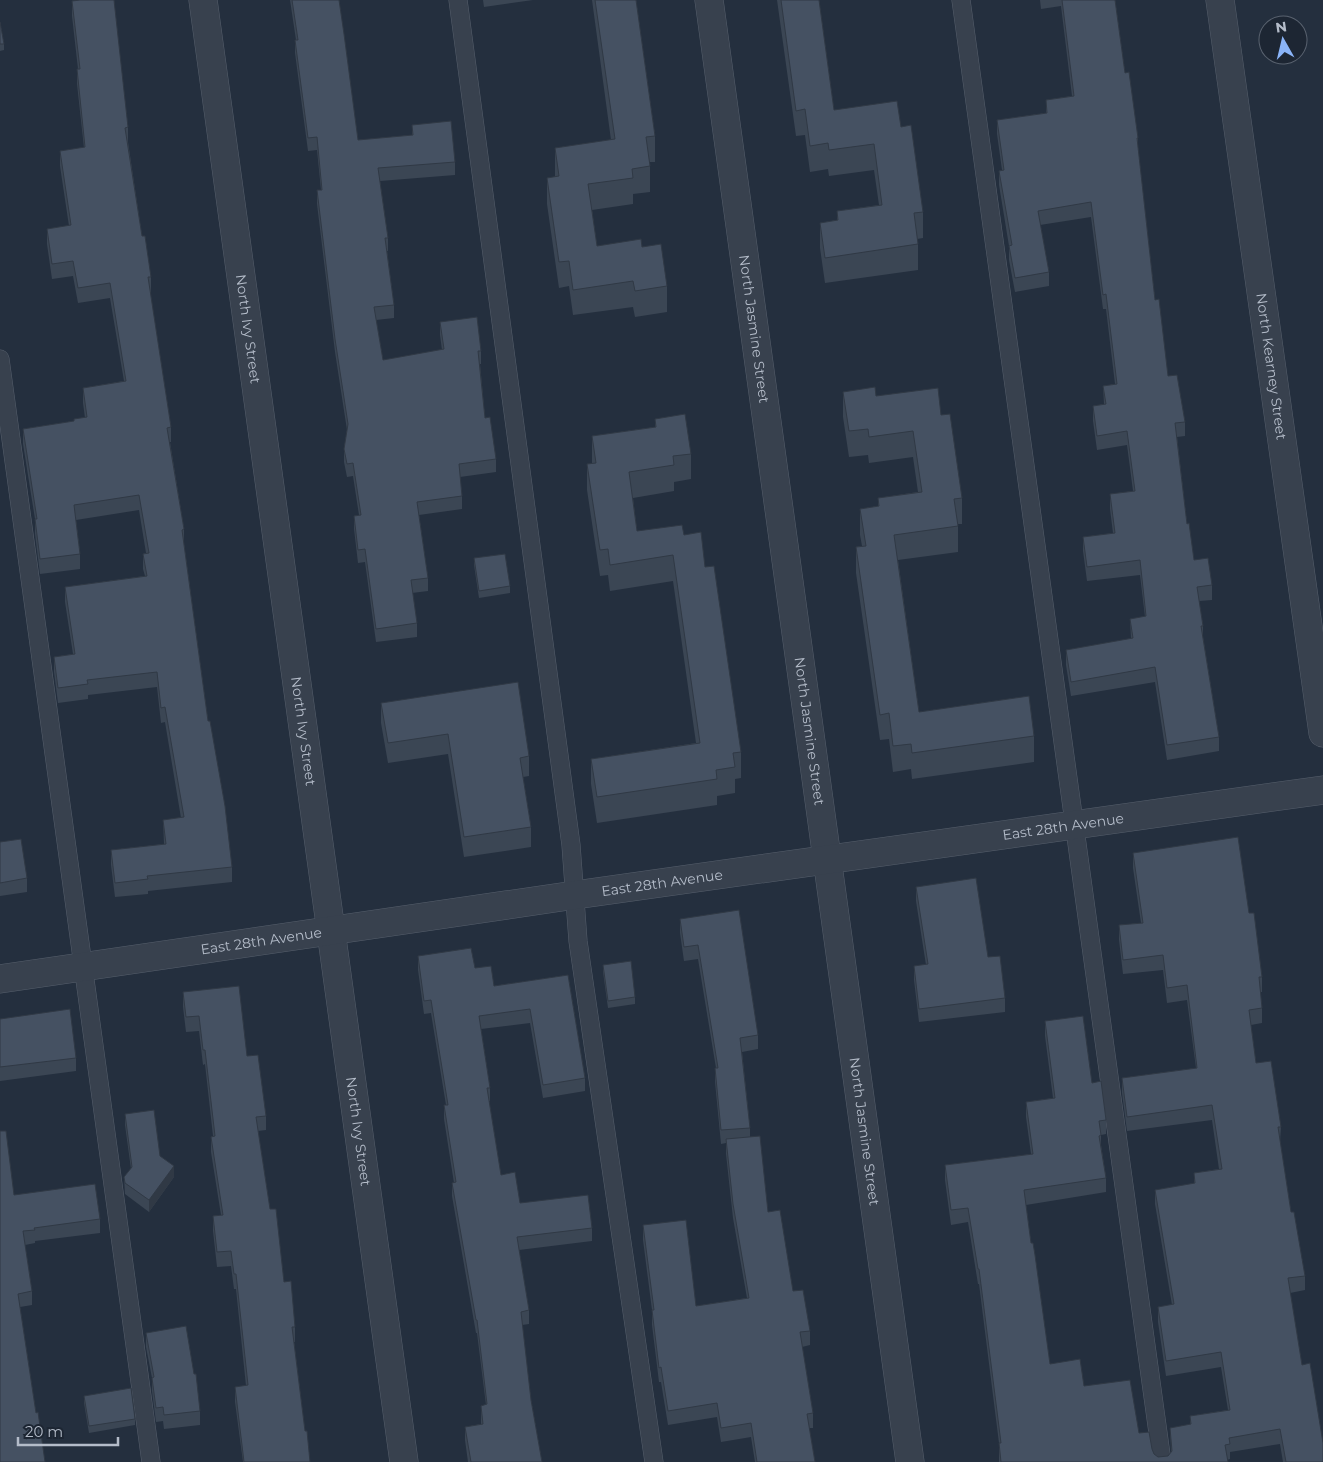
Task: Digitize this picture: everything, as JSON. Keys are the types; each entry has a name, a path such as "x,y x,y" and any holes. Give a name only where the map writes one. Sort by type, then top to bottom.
{"street":[{"name":"North Ivy Street","path":"204,0 404,1462"},
{"name":"North Jasmine Street","path":"709,0 910,1462"},
{"name":"North Kearney Street","path":"1220,0 1323,733"},
{"name":"East 28th Avenue","path":"0,979 575,895 1323,790"}],"lane":[{"path":"458,0 572,845 578,941 654,1462"},
{"path":"961,0 1162,1462"},
{"path":"0,359 151,1462"}],"building":[{"path":"114,0 128,127 125,128 142,236 145,236 151,277 148,277 171,427 167,428 184,529 182,530 208,721 210,721 225,806 232,867 147,876 148,879 115,883 111,850 166,844 163,820 184,817 165,707 161,708 157,672 87,680 88,684 58,688 54,657 75,654 65,587 147,576 143,554 149,553 139,495 74,505 80,554 40,559 35,519 37,519 23,429 74,421 74,419 87,417 83,388 126,381 110,283 78,288 73,261 52,264 47,229 71,225 60,151 85,147 77,69 80,69 72,1"},
{"path":"292,0 339,0 358,140 413,135 412,125 451,121 455,162 378,168 388,238 385,238 394,305 374,307 383,360 444,349 440,322 477,317 481,351 478,351 485,418 490,417 496,459 459,464 462,496 417,502 428,578 411,580 417,623 376,629 365,549 358,550 354,516 361,515 353,463 347,464 344,449 348,424 335,339 317,190 322,190 317,137 308,138 295,40 298,40"},
{"path":"595,0 636,0 655,136 646,137 650,166 632,169 633,178 588,184 597,246 641,239 642,247 661,244 667,286 635,291 633,281 573,290 569,261 559,262 547,178 559,176 555,148 615,139"},
{"path":"781,0 819,0 834,110 897,101 901,127 911,125 923,212 914,213 918,244 825,258 820,223 838,220 837,211 882,205 874,144 829,150 828,143 810,146 805,109 796,111"},
{"path":"1062,0 1115,0 1125,73 1129,72 1138,138 1155,300 1159,299 1168,376 1177,375 1185,422 1175,423 1187,524 1189,523 1194,560 1208,558 1212,585 1197,587 1203,626 1201,626 1219,737 1167,745 1155,667 1071,682 1066,650 1133,638 1130,619 1146,616 1140,560 1087,567 1083,537 1115,533 1110,494 1135,491 1127,431 1097,436 1093,406 1106,404 1103,386 1117,384 1106,294 1103,295 1091,202 1038,211 1049,272 1015,278 1009,246 1012,245 999,171 1004,170 997,120 1047,113 1046,100 1074,96"},
{"path":"0,22 4,44 0,44"},
{"path":"875,387 876,396 938,388 941,415 950,414 962,498 954,499 958,526 894,535 919,712 1029,696 1034,736 912,753 911,744 893,746 889,713 880,715 856,547 866,546 860,509 879,506 878,498 922,492 913,431 869,437 868,429 849,431 843,392"},
{"path":"685,414 691,454 673,456 674,465 629,472 637,531 682,525 684,535 701,532 705,567 714,566 741,752 733,753 735,767 716,770 717,779 597,797 591,759 700,743 673,555 610,565 608,549 600,550 587,464 596,463 592,436 656,427 655,419"},
{"path":"505,554 510,586 479,591 474,558"},
{"path":"518,682 529,756 520,758 531,827 464,837 448,734 388,743 381,703"},
{"path":"1238,837 1249,913 1254,913 1262,977 1259,977 1262,1008 1249,1010 1256,1063 1271,1061 1281,1127 1278,1127 1291,1212 1294,1212 1305,1276 1288,1278 1302,1365 1310,1363 1323,1443 1323,1462 1286,1462 1280,1429 1229,1438 1230,1444 1225,1445 1228,1462 1001,1462 999,1443 1001,1443 979,1269 968,1208 951,1210 945,1165 1033,1154 1026,1102 1055,1098 1045,1021 1083,1016 1092,1083 1101,1081 1106,1120 1099,1121 1101,1135 1099,1136 1106,1178 1024,1190 1050,1364 1080,1359 1084,1386 1130,1380 1139,1433 1149,1432 1152,1449 1158,1457 1168,1456 1172,1451 1170,1428 1191,1424 1190,1416 1230,1410 1221,1352 1166,1361 1158,1307 1174,1304 1155,1190 1195,1183 1194,1173 1222,1169 1212,1105 1127,1117 1122,1078 1197,1068 1187,985 1167,988 1163,955 1123,960 1119,925 1143,923 1133,853"},
{"path":"21,839 27,878 0,883 0,842"},
{"path":"976,878 988,957 1000,956 1005,998 919,1009 914,966 928,964 916,887"},
{"path":"739,910 758,1035 740,1038 750,1128 721,1130 715,1068 718,1068 698,945 684,947 680,919"},
{"path":"471,948 475,968 491,966 494,986 568,975 585,1078 543,1085 530,1009 479,1016 490,1088 487,1088 501,1175 515,1172 520,1203 588,1195 592,1228 517,1237 529,1310 521,1312 531,1400 542,1462 471,1462 465,1427 483,1424 481,1406 487,1404 477,1320 452,1183 456,1182 444,1105 448,1105 431,1000 424,1001 418,956"},
{"path":"631,961 635,997 608,1001 603,965"},
{"path":"239,986 247,1056 258,1055 266,1116 256,1117 270,1209 276,1209 284,1282 291,1281 295,1327 292,1327 310,1462 244,1462 235,1387 248,1385 236,1274 234,1274 231,1251 217,1252 213,1216 223,1215 211,1137 215,1136 205,1050 203,1050 199,1016 186,1017 183,992"},
{"path":"70,1009 76,1058 0,1067 0,1019"},
{"path":"154,1110 160,1156 174,1166 149,1200 125,1183 124,1177 132,1167 125,1114"},
{"path":"0,1131 6,1131 14,1195 95,1184 100,1219 23,1231 32,1291 18,1294 45,1462 0,1462"},
{"path":"760,1136 768,1212 780,1210 793,1291 803,1290 810,1331 800,1332 813,1413 807,1414 815,1462 757,1462 751,1423 721,1428 717,1403 668,1411 661,1367 659,1368 643,1225 686,1220 696,1306 749,1298 733,1204 726,1139"},
{"path":"186,1326 194,1374 196,1374 200,1411 164,1415 163,1407 156,1408 152,1378 154,1377 146,1333"},
{"path":"131,1388 135,1419 89,1426 84,1396"}]}
